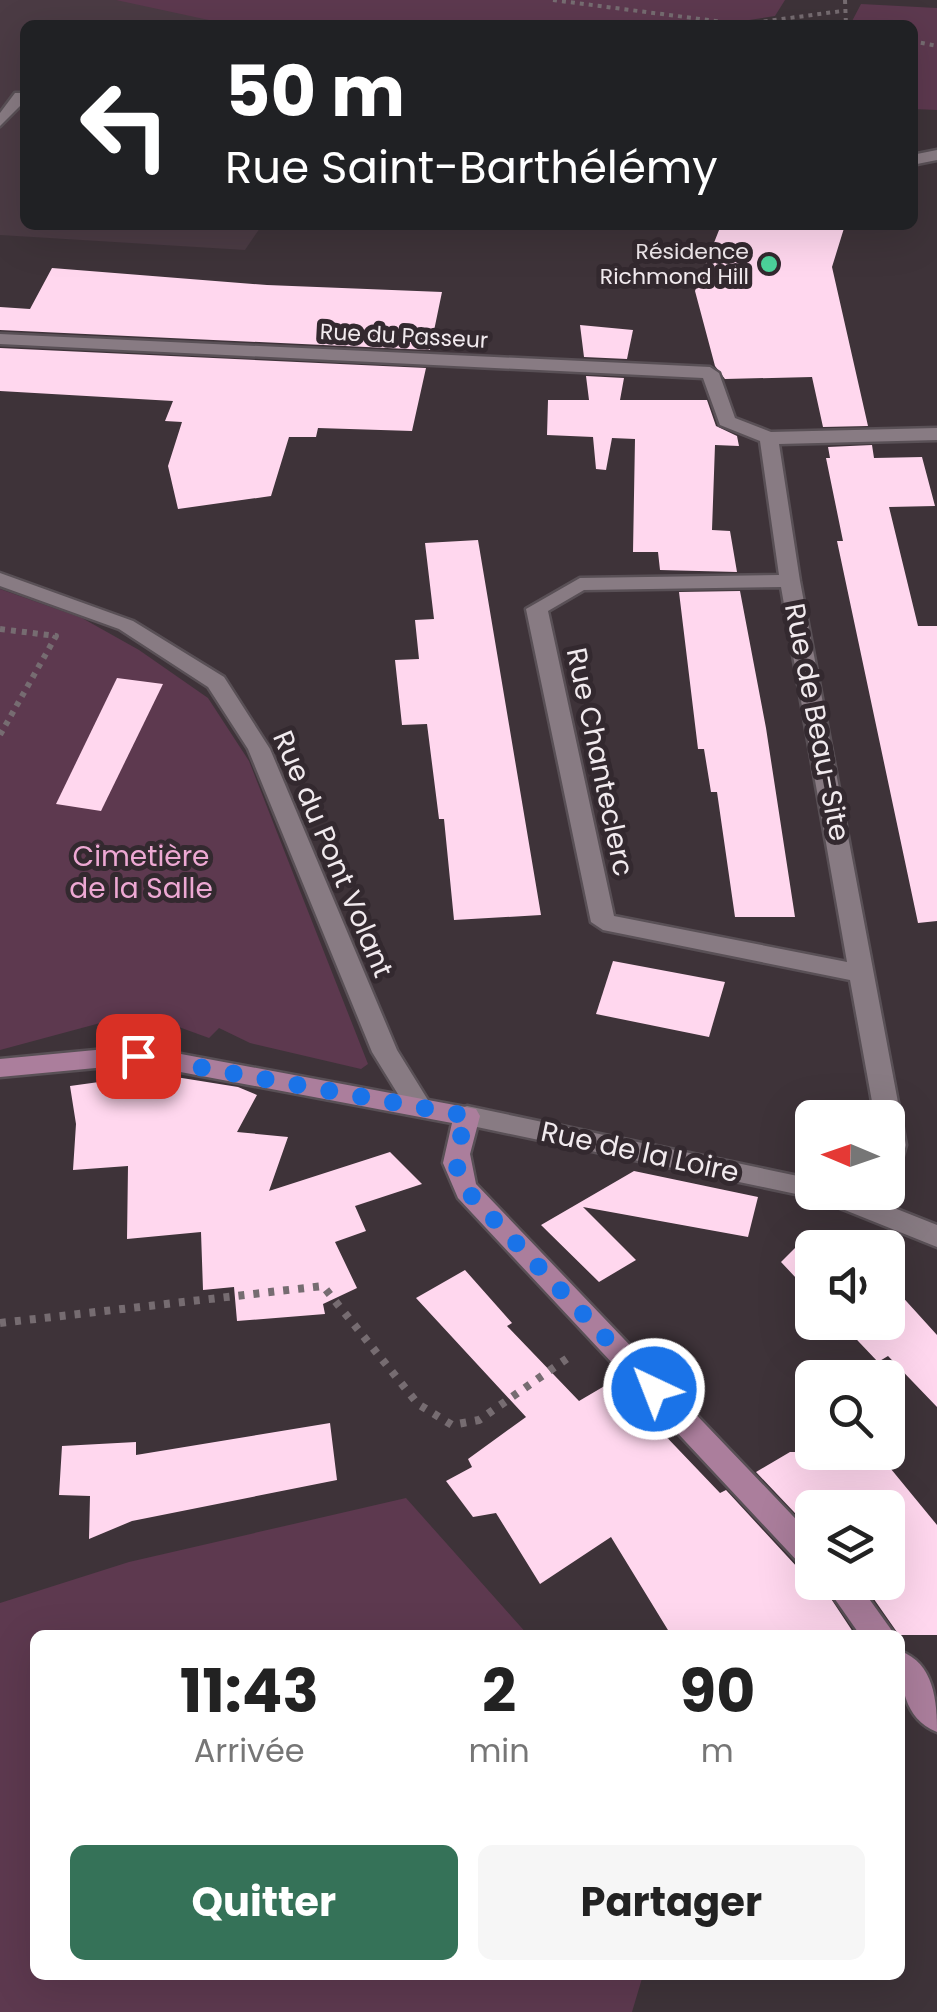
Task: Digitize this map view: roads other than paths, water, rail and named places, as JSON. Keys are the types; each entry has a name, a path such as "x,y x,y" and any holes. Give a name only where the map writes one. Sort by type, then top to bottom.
{"street":[{"name":"Rue du Passeur","path":"0,339 710,373 727,421 769,438"},
{"path":"769,438 937,434"},
{"name":"Rue de Beau-Site","path":"769,438 790,581 885,1100"},
{"name":"Rue du Pont Volant","path":"0,579 126,625 216,682 259,748 384,1052 418,1106"},
{"name":"Rue Chanteclerc","path":"790,581 580,584 536,609 603,922 864,974"},
{"path":"0,1068 138,1056 468,1116 456,1150 457,1177 795,1538"},
{"name":"Rue de la Loire","path":"468,1116 795,1184"},
{"path":"895,1210 937,1236"},
{"path":"852,1600 875,1630"},
{"path":"905,1672 937,1718"}],"lane":[{"path":"2,117 20,96"}],"place":[{"name":"Résidence Richmond Hill","path":"769,264"}],"park label":[{"name":"Cimetière de la Salle","path":"141,872"}]}
